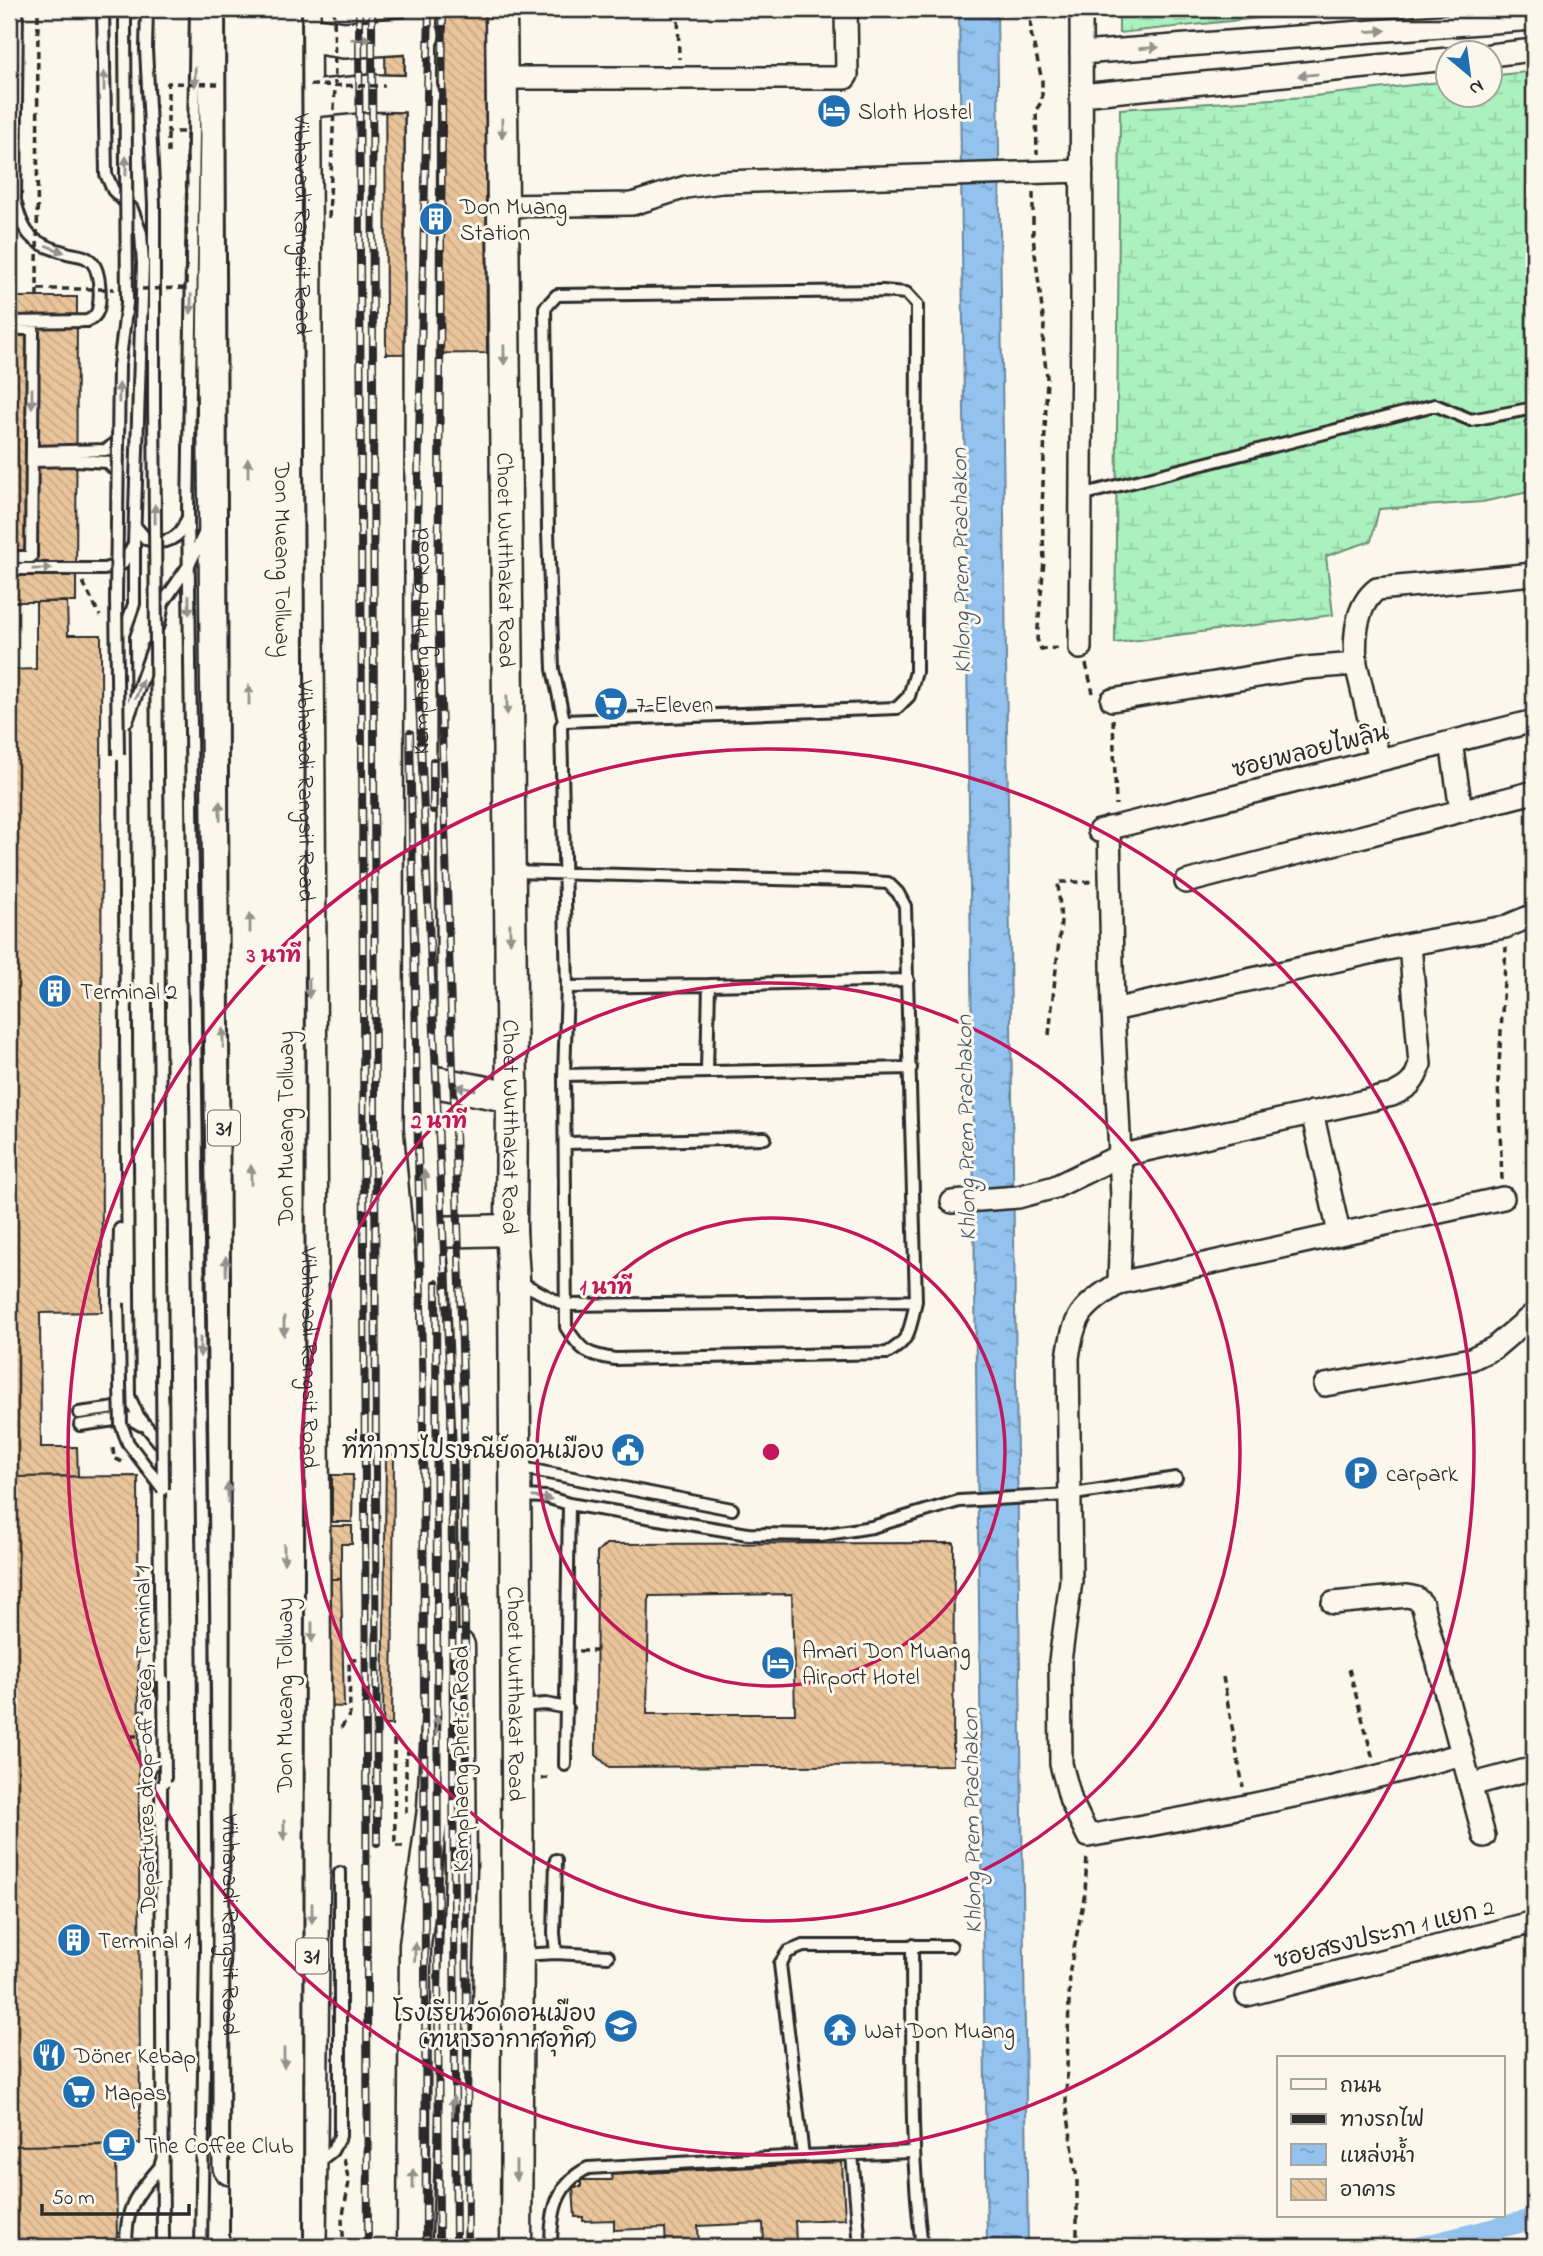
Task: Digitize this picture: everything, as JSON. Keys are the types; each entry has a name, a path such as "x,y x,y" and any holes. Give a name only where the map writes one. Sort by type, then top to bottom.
{"highway":[{"name":"Vibhavadi Rangsit Road","path":"215,9 218,125 215,360 202,512 231,1785 231,2247"},
{"name":"Don Mueang Tollway","path":"246,9 251,1258 250,2247"},
{"name":"Vibhavadi Rangsit Road","path":"295,18 305,92 313,1747 312,2218"},
{"name":"Don Mueang Tollway","path":"284,2247 285,877 295,18"},
{"path":"295,18 317,36 344,40 421,22"},
{"path":"305,92 421,94"}],"main road":[{"name":"Choet Wutthakat Road","path":"501,9 511,1230 514,1278 518,1955 516,2247"},
{"name":"Kamphaeng Phet 6 Road","path":"412,2247 415,1945 433,1809 442,1626 433,1273 420,1127 421,22"},
{"path":"420,1079 512,1097"},
{"path":"430,1232 511,1230"},
{"name":"Kamphaeng Phet 6 Road","path":"433,1273 455,1362 454,1441 459,1611 461,1870 448,2247"}],"street":[{"path":"501,78 845,78 846,9"},
{"path":"1080,648 1081,9"},
{"path":"1081,53 1526,20 1527,50 1504,53"},
{"path":"1081,95 1434,60"},
{"path":"502,206 632,204 686,187 721,182 1082,172"},
{"path":"1379,760 1356,664 1355,647 1360,614 1366,598 1377,589 1534,574"},
{"path":"1112,700 1306,668 1356,664"},
{"name":"ซอยพลอยไพลิน","path":"1104,829 1534,721"},
{"path":"1451,742 1461,810"},
{"path":"1186,882 1534,792"},
{"path":"1104,829 1122,1196 1119,1283"},
{"path":"1112,1010 1410,944 1504,927 1534,915"},
{"path":"961,1201 1018,1197 1055,1187 1119,1156 1392,1095 1409,1087 1416,1080 1420,1064 1410,944"},
{"path":"1312,1112 1339,1233"},
{"path":"1462,1754 1377,1778 1088,1836 1072,1801 1061,1764 1060,1661 1071,1581 1068,1358 1072,1331 1080,1313 1097,1297 1119,1283 1503,1198"},
{"path":"1325,1385 1471,1359 1494,1348 1534,1314"},
{"path":"1334,1604 1407,1596 1419,1600 1424,1609 1483,1836"},
{"path":"1470,1785 1534,1768"},
{"name":"ซอยสรงประภา 1 แยก 2","path":"1247,1995 1534,1922"}],"lane":[{"path":"9,322 87,321 94,318 98,310 97,269 89,259 50,248 28,235 21,224 15,200 17,9"},
{"path":"103,9 106,174 113,190 132,209 141,233 143,264 134,604 123,635 128,1292 130,1396 133,1407 146,1428 159,1442"},
{"path":"125,9 127,303 119,366 116,600 122,1187 118,1303 121,1424 128,1443 161,1491"},
{"path":"147,9 146,49 156,306 154,402 161,1491"},
{"path":"196,9 202,512 189,565 204,1601 206,1951 204,2194 201,2247"},
{"path":"9,222 15,200"},
{"path":"143,264 156,306"},
{"path":"509,872 566,874 888,883 898,893 905,906 916,1301 908,1334 901,1346 887,1353 615,1359 592,1356 577,1346 566,1327 567,986 566,874 561,726 564,721 553,669 545,308 557,295 883,291 906,293 917,305 916,672 909,696 897,708 564,721"},
{"path":"9,329 33,329 31,557 9,557"},
{"path":"1081,495 1435,405 1471,420 1534,408"},
{"path":"32,457 107,450 118,440"},
{"path":"75,455 107,462 117,472"},
{"path":"135,526 146,539 163,542 175,538 202,512"},
{"path":"124,730 153,648 163,603 189,565 202,512"},
{"path":"9,569 104,569 122,564 134,544"},
{"path":"153,648 161,1491"},
{"path":"567,986 908,980"},
{"path":"707,1071 709,985"},
{"path":"565,1075 911,1068"},
{"path":"567,1143 765,1138"},
{"path":"514,1278 565,1305 916,1301"},
{"path":"79,1413 123,1407 130,1396"},
{"path":"80,1425 129,1418 146,1428"},
{"path":"514,1466 732,1508"},
{"path":"515,1496 546,1497 569,1504 748,1534 821,1535 872,1527 959,1501 1068,1494 1176,1478"},
{"name":"Departures drop-off area, Terminal 1","path":"161,1491 167,2155"},
{"path":"565,1765 569,1504"},
{"path":"516,1706 546,1704 567,1708"},
{"path":"556,1860 556,1953"},
{"path":"312,2218 323,2158 332,2151 340,2136 340,1872"},
{"path":"912,1945 913,2152 922,2247"},
{"path":"803,2156 780,1964 788,1952 803,1946 951,1946"},
{"path":"518,1955 556,1953 608,1956"},
{"path":"551,2247 557,2199 565,2184 588,2168 913,2152"},
{"path":"852,2154 860,2247"},
{"path":"126,2247 126,2223 130,2205 167,2155"},
{"path":"163,2247 167,2155"},
{"path":"167,2155 169,2247"}],"path":[{"path":"37,297 38,9"},
{"path":"329,218 335,86 334,9"},
{"path":"678,9 679,77"},
{"path":"1030,9 1031,33 1042,80 1042,101 1036,110 1038,133 1030,173 1033,189 1033,237 1044,325 1043,346 1047,376 1042,511 1044,561 1037,639 1041,649 1080,648 1091,693 1112,700 1116,812 1100,824 1104,829 1089,882 1058,882 1061,922 1049,1035"},
{"path":"168,153 168,83 224,84"},
{"path":"305,92 335,86 385,86"},
{"path":"132,289 186,288 187,132 169,132"},
{"path":"38,289 119,289"},
{"path":"1503,1198 1498,1082 1507,958 1504,927"},
{"path":"341,1739 341,1726 350,1714 349,1660 381,1659"},
{"path":"1349,1669 1377,1778"},
{"path":"1223,1677 1247,1806"},
{"path":"130,1736 139,1736"},
{"path":"394,1739 395,1846"},
{"path":"539,1780 551,1777"},
{"path":"1077,2247 1077,2180 1066,2102 1070,1969 1085,1893 1088,1836"},
{"path":"340,2136 349,2182 342,2220 344,2247"}],"green space":[{"path":"1119,9 1343,9 1119,33"},
{"path":"1534,71 1534,491 1482,502 1379,509 1371,541 1326,556 1333,615 1115,643 1120,109 1305,97 1434,83 1434,108 1504,108 1504,74"}],"water":[{"path":"959,9 997,9 1028,2247 987,2247"}],"building":[{"name":"Don Muang Station","path":"385,9 485,9 487,353 386,354"},
{"path":"9,297 77,297 76,602 9,602"},
{"name":"Terminal 2","path":"67,601 68,635 101,635 102,1312 40,1313 41,1447 77,1447 78,1476 9,1477 9,670 36,669 36,602"},
{"path":"394,1455 392,1725 383,1725 386,1456"},
{"path":"332,1475 353,1475 352,1522 332,1522"},
{"name":"Terminal 1","path":"138,1476 140,2144 9,2146 9,1477"},
{"path":"326,1526 352,1526 352,1544 341,1544 341,1579 326,1579"},
{"path":"954,1543 953,1765 609,1767 596,1755 597,1553 606,1544","holes":["792,1594 795,1714 647,1714 649,1596"]},
{"path":"326,1579 341,1579 344,1707 321,1706"},
{"path":"116,2145 117,2247 9,2247 9,2146"},
{"path":"842,2162 845,2219 795,2221 796,2244 764,2245 763,2223 698,2226 699,2246 666,2247 665,2228 614,2230 614,2220 583,2221 583,2217 575,2217 573,2187 581,2187 581,2180 612,2180 611,2175"}],"waterway":[{"path":"1420,2247 1534,2219"}],"railway":[{"path":"359,9 368,2247"},
{"path":"372,9 377,1843"},
{"path":"429,9 415,611 451,1408 456,2247"},
{"path":"443,9 438,611 464,1408 468,2247"},
{"path":"410,733 423,1407 426,2247"},
{"path":"433,761 433,810"},
{"path":"436,1283 439,2247"}],"place":[{"name":"Sloth Hostel","path":"834,111"},
{"name":"Don Muang Station","path":"436,219"},
{"name":"7-Eleven","path":"611,704"},
{"name":"Terminal 2","path":"55,991"},
{"name":"ที่ทำการไปรษณีย์ดอนเมือง","path":"628,1450"},
{"name":"carpark","path":"1361,1473"},
{"name":"Amari Don Muang Airport Hotel","path":"778,1663"},
{"name":"Terminal 1","path":"74,1940"},
{"name":"โรงเรียนวัดดอนเมือง (ทหารอากาศอุทิศ)","path":"621,2026"},
{"name":"Wat Don Muang","path":"840,2030"},
{"name":"Döner Kebap","path":"49,2055"},
{"name":"Mapas","path":"79,2092"},
{"name":"The Coffee Club","path":"119,2145"}],"water label":[{"name":"Khlong Prem Prachakon","path":"960,561"},
{"name":"Khlong Prem Prachakon","path":"965,1128"},
{"name":"Khlong Prem Prachakon","path":"971,1821"}]}
